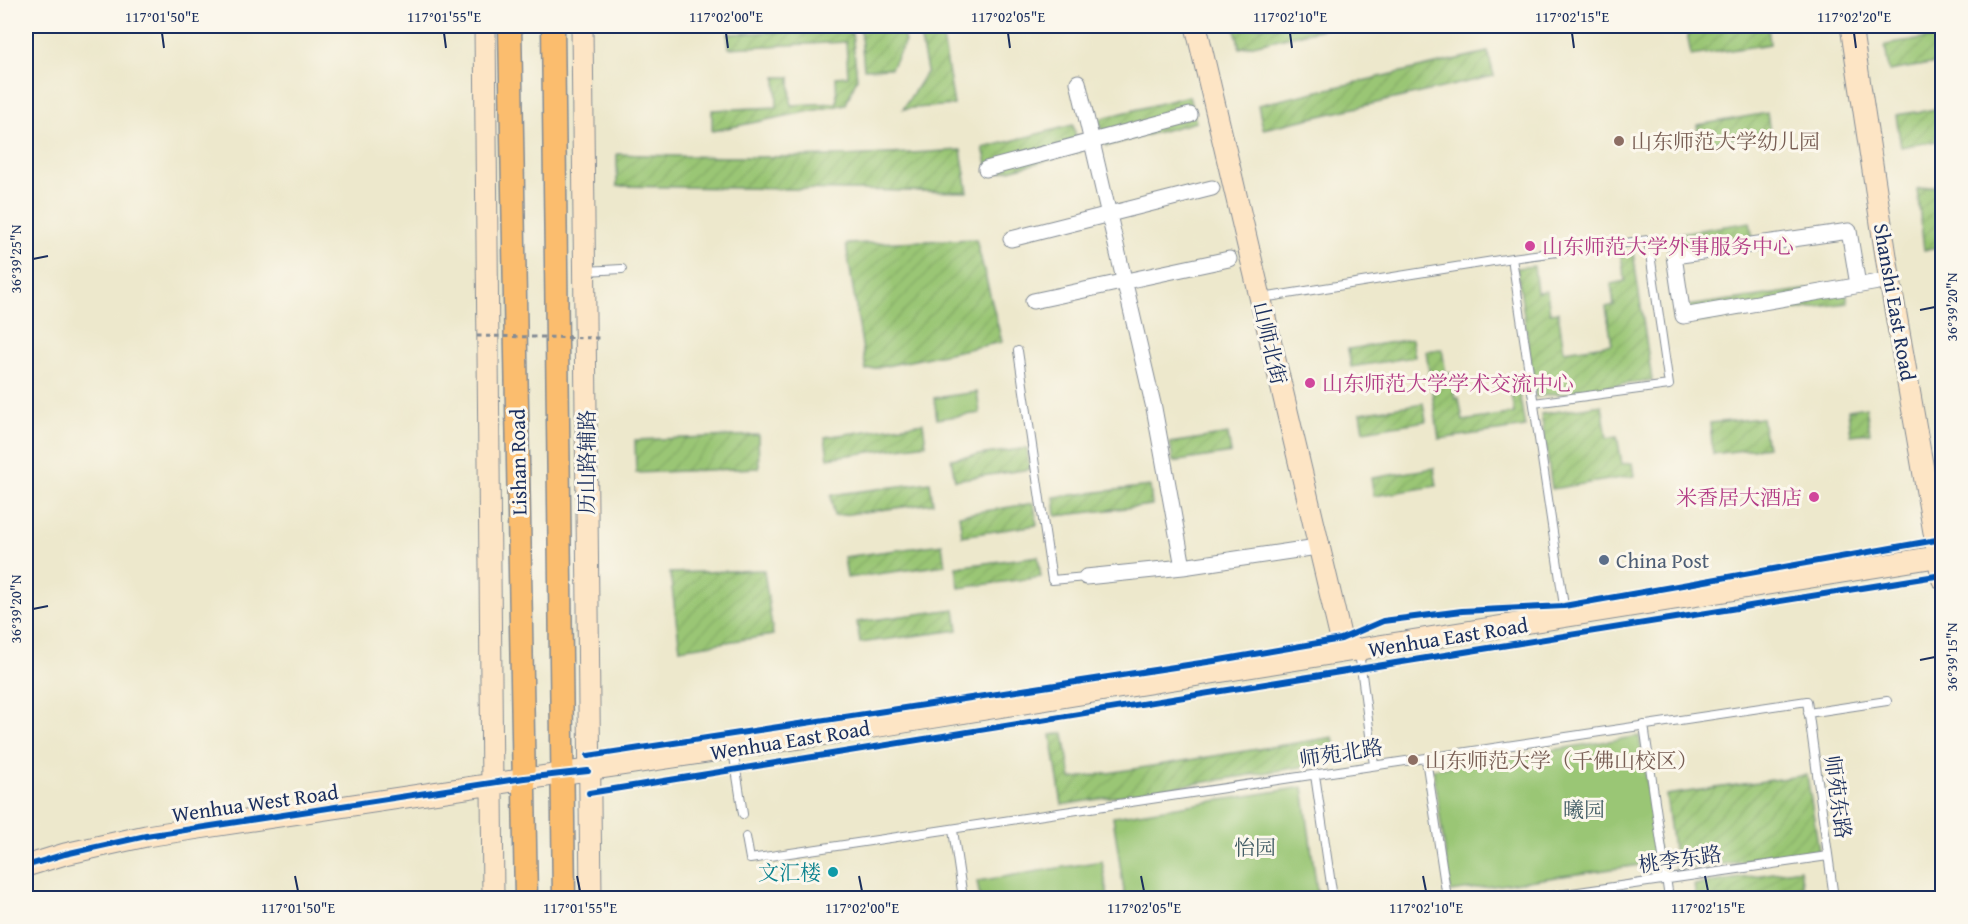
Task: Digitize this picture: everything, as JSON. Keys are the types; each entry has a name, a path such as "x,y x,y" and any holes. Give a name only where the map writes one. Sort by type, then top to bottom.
{"main road":[{"path":"485,26 493,898"},
{"name":"Lishan Road","path":"510,26 526,898"},
{"name":"Lishan Road","path":"553,26 564,898"},
{"name":"历山路辅路","path":"582,26 591,898"},
{"name":"山师北街","path":"1196,26 1317,547 1341,639 1359,651"},
{"name":"Shanshi East Road","path":"1851,26 1890,280 1941,556 1942,578"},
{"name":"Wenhua East Road","path":"491,784 733,749 1359,651 1941,556"},
{"name":"Wenhua West Road","path":"26,866 65,854 146,836 491,784"}],"street":[{"path":"1078,82 1154,408 1183,567"},
{"path":"986,169 1092,139 1190,115"},
{"path":"1011,239 1212,188"},
{"path":"1858,285 1849,231 1674,256 1683,316 1890,280"},
{"path":"1033,301 1229,259"},
{"path":"1086,577 1183,567 1317,547"}],"lane":[{"path":"951,28 961,26"},
{"path":"1260,299 1512,258 1648,240 1669,386 1534,403"},
{"path":"1512,258 1567,618"},
{"path":"584,271 622,269"},
{"path":"1018,351 1052,580 1086,577"},
{"path":"1359,651 1374,765"},
{"name":"师苑北路","path":"746,837 750,859 1807,701"},
{"name":"师苑东路","path":"1807,701 1834,898"},
{"path":"1808,713 1887,701"},
{"path":"1644,725 1669,898"},
{"path":"733,749 743,814"},
{"path":"1426,759 1447,898"},
{"path":"1315,775 1333,898"},
{"path":"953,830 963,898"},
{"name":"桃李东路","path":"1537,898 1828,855"}],"path":[{"path":"477,336 599,338"}],"green space":[{"path":"860,26 901,26 905,42 891,68 864,69"},
{"path":"918,26 941,26 954,105 903,109 927,71"},
{"path":"1234,26 1336,26 1240,48"},
{"path":"1686,26 1768,26 1770,44 1691,56"},
{"path":"838,29 852,33 857,78 846,104 712,131 712,110 777,107 776,77 790,77 791,105 837,103 836,77 848,76 846,42 729,48 728,34"},
{"path":"1942,36 1942,62 1889,71 1885,45"},
{"path":"1488,52 1494,76 1263,129 1258,105"},
{"path":"1189,96 1196,122 1106,146 1099,119"},
{"path":"1942,108 1942,140 1901,147 1896,115"},
{"path":"1767,113 1770,133 1700,144 1697,125"},
{"path":"1073,125 1080,152 990,175 983,148"},
{"path":"961,150 968,192 617,186 617,154 789,157"},
{"path":"1942,185 1942,246 1924,250 1917,189"},
{"path":"1750,222 1753,241 1683,252 1680,233"},
{"path":"976,239 1002,342 866,370 846,244"},
{"path":"1633,253 1652,380 1536,397 1517,268 1534,266 1537,292 1547,291 1550,313 1558,312 1564,351 1612,344 1606,307 1614,305 1611,284 1625,281 1621,255"},
{"path":"1845,284 1848,303 1692,323 1688,306"},
{"path":"1412,339 1415,357 1351,367 1348,349"},
{"path":"1442,349 1446,374 1451,373 1455,399 1459,398 1463,421 1514,413 1510,387 1518,386 1525,427 1439,439 1426,351"},
{"path":"977,392 980,413 937,419 934,398"},
{"path":"1423,403 1426,421 1363,431 1360,413"},
{"path":"1602,405 1607,438 1617,436 1622,464 1632,463 1634,476 1552,489 1541,414"},
{"path":"1866,407 1870,433 1851,435 1848,410"},
{"path":"1762,418 1767,447 1713,454 1710,423"},
{"path":"923,423 926,444 828,458 825,437"},
{"path":"1228,434 1231,453 1173,462 1170,443"},
{"path":"758,435 759,468 636,473 635,440"},
{"path":"1027,448 1030,469 955,480 951,459"},
{"path":"1434,468 1437,486 1374,496 1371,478"},
{"path":"930,482 933,503 834,516 831,495"},
{"path":"1150,486 1152,505 1056,516 1054,497"},
{"path":"1034,503 1037,525 962,536 959,515"},
{"path":"942,544 945,565 847,578 844,557"},
{"path":"1038,556 1041,577 959,588 956,567"},
{"path":"764,570 773,635 680,649 670,573"},
{"path":"955,609 958,630 860,643 857,622"},
{"path":"1064,733 1071,779 1333,737 1338,761 1062,805 1051,735"},
{"name":"曦园","path":"1639,736 1660,862 1451,892 1433,769"},
{"path":"1807,775 1819,850 1676,871 1666,795"},
{"name":"怡园","path":"1303,787 1318,898 1125,898 1113,817"},
{"path":"1102,861 1108,898 980,898 977,881"},
{"path":"1800,869 1804,895 1785,898 1696,898 1694,885"},
{"path":"1648,892 1649,898 1600,898"}],"cycle path":[{"path":"588,756 1214,661 1341,639 1383,621 1462,611 1564,606 1942,539"},
{"path":"589,793 1942,575"},
{"path":"26,866 65,854 146,836 524,778 588,771"}],"place":[{"name":"山东师范大学幼儿园","path":"1619,141"},
{"name":"山东师范大学外事服务中心","path":"1530,246"},
{"name":"山东师范大学学术交流中心","path":"1310,383"},
{"name":"米香居大酒店","path":"1814,497"},
{"name":"China Post","path":"1604,560"},
{"name":"山东师范大学（千佛山校区）","path":"1413,760"},
{"name":"文汇楼","path":"833,872"}]}
